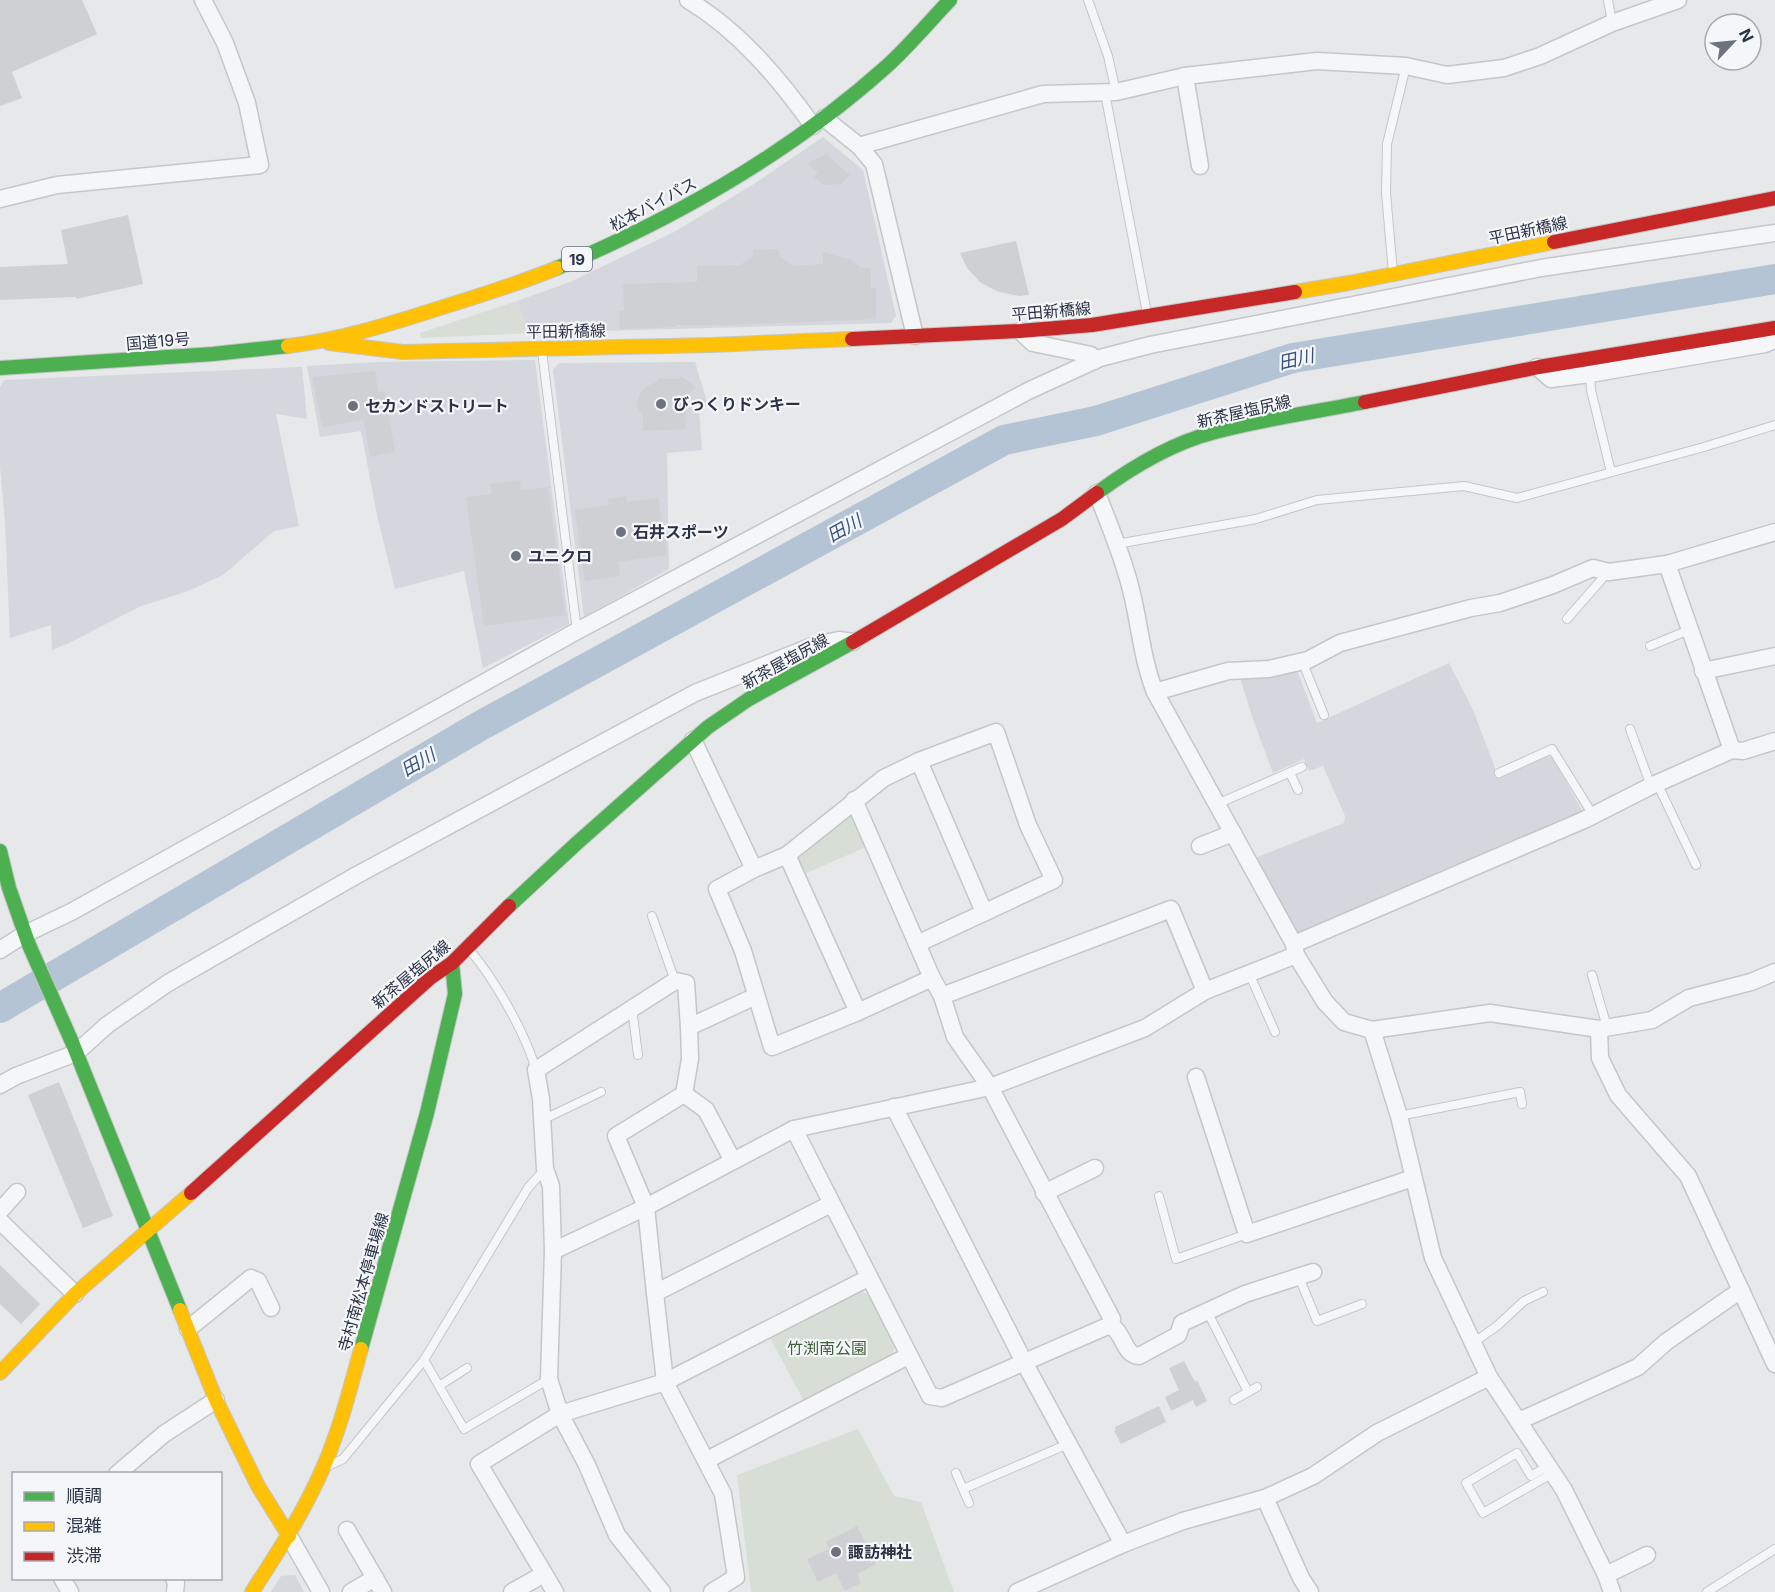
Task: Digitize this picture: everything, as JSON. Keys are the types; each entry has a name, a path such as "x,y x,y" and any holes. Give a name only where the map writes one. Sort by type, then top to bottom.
{"main road":[{"name":"松本バイパス","path":"319,342 406,319 520,283 613,244 730,181 818,122 888,65 950,0"},
{"name":"平田新橋線","path":"319,342 403,352 712,345 1020,331 1092,325 1393,274 1775,198"},
{"name":"新茶屋塩尻線","path":"0,1373 75,1294 412,994 452,963 490,924 577,843 693,740 748,699 854,642 1062,519 1125,472 1162,452 1214,432 1537,367 1775,328"},
{"name":"国道19号","path":"0,368 213,354 319,342"},
{"path":"0,851 9,888 27,940 74,1047 216,1400 258,1486 289,1536"},
{"name":"寺村南松本停車場線","path":"252,1592 289,1536 323,1468 339,1428 427,1113 455,994 452,963"}],"street":[{"path":"0,200 57,185 260,165 247,103 225,43 203,0"},
{"path":"688,0 703,9 754,52 818,122 859,146 874,164 915,336"},
{"path":"859,146 1043,94 1110,92 1185,76 1317,61 1406,66 1447,75 1504,68 1540,56 1612,23 1678,0"},
{"path":"1185,76 1200,166"},
{"path":"0,950 27,940 71,912 577,631 1028,391 1094,361 1150,345 1540,268 1775,232"},
{"path":"1020,331 1033,343 1091,355 1094,361"},
{"path":"1537,367 1551,378 1590,374 1765,344 1772,340 1775,333"},
{"path":"1097,493 1117,544 1133,596 1149,676 1155,692 1295,950 1325,1002 1344,1022 1372,1030 1490,1013 1603,1028 1652,1020 1689,998 1751,982 1775,972"},
{"path":"1155,692 1228,672 1269,669 1302,662 1340,643 1471,608 1500,603 1553,585 1593,568 1609,572 1667,564 1775,532"},
{"path":"1667,564 1732,750"},
{"path":"0,1085 74,1047 168,983 357,875 695,693 815,645 839,640 854,642"},
{"path":"1703,671 1775,656"},
{"path":"917,944 1054,880 1028,825 996,732 919,761 884,778 787,855 754,869 717,890 743,951 772,1047 858,1012 932,978"},
{"path":"693,740 754,869"},
{"path":"553,1251 645,1207 794,1129 990,1087 1145,1028 1205,991 1248,974 1295,950 1593,815 1654,784 1732,750 1743,751 1775,741"},
{"path":"919,761 984,912"},
{"path":"794,1129 930,1396 942,1398 1110,1325 1112,1319 990,1087 955,1037 942,996 854,800"},
{"path":"1200,846 1233,833"},
{"path":"787,855 858,1012"},
{"path":"942,996 1171,909 1205,991"},
{"path":"662,1592 617,1535 587,1465 560,1414 549,1379 553,1251 551,1186 545,1169 536,1070 675,981 686,983 690,1059 684,1094 616,1137 645,1207 665,1382 723,1494 736,1577 712,1592"},
{"path":"689,1027 756,996"},
{"path":"1603,1028 1600,1058 1618,1095 1688,1176 1741,1290 1770,1339 1775,1364"},
{"path":"1372,1030 1399,1116 1433,1258 1489,1377 1564,1490 1606,1575 1612,1592"},
{"path":"1196,1077 1247,1234 1413,1178"},
{"path":"684,1094 706,1110 733,1161"},
{"path":"894,1107 1024,1362 1123,1544"},
{"path":"1044,1193 1095,1168"},
{"path":"0,1211 17,1192"},
{"path":"655,1293 831,1204"},
{"path":"0,1221 75,1294"},
{"path":"1110,1325 1118,1329 1129,1352 1139,1356 1178,1335 1182,1323 1245,1294 1306,1275"},
{"path":"188,1329 250,1278 258,1281 271,1308"},
{"path":"555,1592 478,1464 560,1414 665,1382 868,1278"},
{"path":"1519,1421 1638,1367 1666,1342 1741,1290"},
{"path":"706,1460 908,1356"},
{"path":"1017,1592 1123,1544 1183,1521 1265,1498 1313,1476 1377,1433 1489,1377"},
{"path":"118,1472 164,1434 216,1400"},
{"path":"1265,1498 1301,1578 1310,1592"},
{"path":"347,1530 379,1585 351,1592"},
{"path":"289,1536 321,1592"},
{"path":"1606,1575 1647,1555"},
{"path":"512,1592 544,1574"}],"lane":[{"path":"1088,0 1108,56 1110,92 1148,316"},
{"path":"1608,0 1612,23"},
{"path":"1393,274 1386,193 1387,144 1406,66"},
{"path":"542,348 577,631"},
{"path":"1590,374 1591,390 1611,472"},
{"path":"1117,544 1256,519 1317,500 1464,486 1517,498 1704,447 1775,425"},
{"path":"1567,619 1609,572"},
{"path":"1650,646 1689,630"},
{"path":"1302,662 1324,715"},
{"path":"1630,729 1654,784 1696,865"},
{"path":"1499,772 1552,749 1593,815"},
{"path":"1217,804 1302,767"},
{"path":"1290,773 1298,790"},
{"path":"652,916 675,981"},
{"path":"468,947 480,962 508,1009 532,1056 536,1070"},
{"path":"1248,974 1275,1032"},
{"path":"1592,975 1603,1028"},
{"path":"632,1008 639,1056"},
{"path":"689,1046 696,1074"},
{"path":"542,1120 602,1092"},
{"path":"1399,1116 1520,1092 1522,1104"},
{"path":"323,1468 343,1459 424,1360 528,1188 545,1169"},
{"path":"1159,1196 1176,1258 1247,1234"},
{"path":"1306,1275 1317,1321 1362,1304"},
{"path":"1473,1343 1497,1326 1524,1301 1544,1292"},
{"path":"1207,1311 1248,1392"},
{"path":"424,1360 464,1430 549,1379"},
{"path":"439,1386 467,1368"},
{"path":"1234,1400 1257,1388"},
{"path":"963,1489 1068,1444"},
{"path":"1517,1453 1530,1476 1551,1469 1483,1513 1466,1483 1517,1453"},
{"path":"957,1473 969,1503"},
{"path":"1707,1592 1775,1549"}],"shaded area":[{"path":"823,137 863,170 896,316 891,323 529,333 517,301 570,282 674,232 754,184"},
{"path":"535,360 569,624 483,668 464,571 395,589 377,515 361,431 320,437 307,366 379,362"},
{"path":"695,362 708,405 699,411 702,450 667,453 669,569 584,617 553,370 559,363"},
{"path":"302,367 307,419 276,414 299,526 274,531 223,575 188,591 139,607 52,650 51,625 10,638 0,467 0,387 4,380"},
{"path":"1449,663 1473,710 1499,778 1545,756 1552,757 1583,812 1294,935 1252,859 1344,823 1345,816 1323,766 1309,771 1304,759 1273,773 1240,678 1297,670 1317,723"},
{"path":"295,1575 304,1592 271,1592 281,1576"}],"green space":[{"path":"517,301 529,333 421,338 420,333"},
{"path":"846,818 854,818 866,847 804,874 798,863 800,853"},
{"name":"竹渕南公園","path":"859,1291 869,1294 896,1345 891,1355 804,1401 769,1336"},
{"path":"858,1429 894,1496 921,1502 954,1592 751,1592 737,1475"}],"building":[{"path":"0,0 82,0 97,34 12,72 22,98 0,106"},
{"path":"826,154 850,175 841,184 824,185 814,177 818,172 807,163"},
{"path":"128,215 143,284 76,299 76,297 0,300 0,267 68,264 61,230"},
{"path":"1016,241 1029,295 1019,296 999,292 981,283 967,268 960,253"},
{"path":"779,249 779,256 793,266 823,264 823,252 852,260 861,268 871,268 871,288 876,288 876,319 676,325 676,327 620,329 619,311 624,311 623,284 697,282 697,266 740,265 753,257 753,250"},
{"name":"セカンドストリート","path":"375,371 378,392 385,391 395,452 370,457 364,420 322,427 312,377"},
{"name":"びっくりドンキー","path":"681,376 696,387 685,398 686,429 643,431 643,417 637,406 640,393 658,379 679,379"},
{"name":"ユニクロ","path":"520,480 521,490 548,487 565,615 484,626 466,497 492,494 490,484"},
{"name":"石井スポーツ","path":"626,496 627,502 658,498 667,555 618,562 620,576 585,581 575,510 609,505 608,499"},
{"path":"59,1082 113,1216 83,1228 28,1095"},
{"path":"0,1265 40,1304 21,1324 0,1304"},
{"path":"1184,1361 1207,1401 1196,1407 1193,1400 1171,1411 1165,1397 1179,1390 1169,1368"},
{"path":"1159,1406 1166,1422 1121,1444 1114,1431 1115,1427"},
{"path":"857,1526 876,1564 857,1574 861,1583 845,1591 836,1573 818,1582 807,1559 829,1549 826,1542"}],"waterway":[{"name":"田川","path":"0,1008 480,726 1004,440 1096,421 1293,358 1775,279"}],"traffic: fast":[{"path":"557,268 645,228 730,181 771,155 850,98 887,66 950,0"},
{"path":"0,368 213,354 288,346"},
{"path":"1097,493 1153,457 1199,437 1252,423 1365,402"},
{"path":"509,906 708,727 749,699 853,642"},
{"path":"0,851 9,888 29,945 72,1042 180,1310"},
{"path":"361,1349 427,1113 455,994 452,963"}],"traffic: slow":[{"path":"1295,292 1554,242"},
{"path":"288,346 346,336 384,325 498,290 557,268"},
{"path":"329,343 403,352 712,345 852,339"},
{"path":"0,1373 75,1294 191,1193"},
{"path":"180,1310 216,1400 258,1486 289,1536"},
{"path":"252,1592 281,1547 316,1484 340,1424 361,1349"}],"traffic: jam":[{"path":"1554,242 1775,198"},
{"path":"852,339 1092,325 1295,292"},
{"path":"1365,402 1539,367 1775,328"},
{"path":"853,642 1062,519 1097,493"},
{"path":"191,1193 430,978 452,963 509,906"}],"place":[{"name":"びっくりドンキー","path":"661,404"},
{"name":"セカンドストリート","path":"353,406"},
{"name":"石井スポーツ","path":"621,532"},
{"name":"ユニクロ","path":"516,556"},
{"name":"諏訪神社","path":"836,1552"}]}
